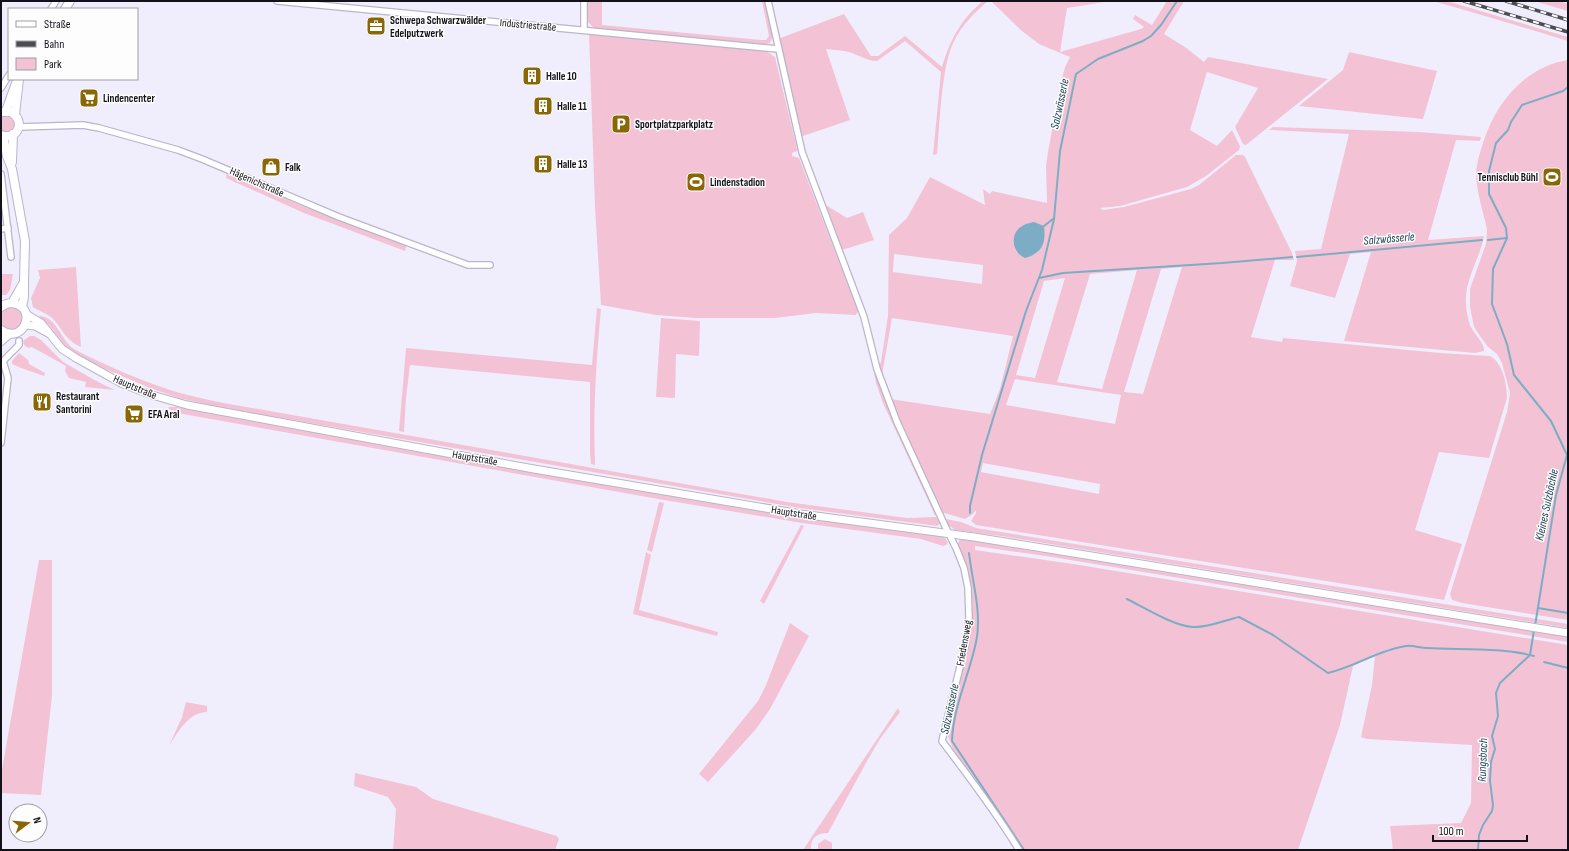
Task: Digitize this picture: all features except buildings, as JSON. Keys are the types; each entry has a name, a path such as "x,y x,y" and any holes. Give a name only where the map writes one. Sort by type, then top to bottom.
{"main road":[{"path":"18,80 13,88 3,111 15,114 19,120 19,127 13,134 11,146 12,169 25,241 25,289 22,307"},
{"path":"15,114 19,80"},
{"path":"12,169 2,135 13,134"},
{"path":"12,303 24,282"},
{"path":"1,341 5,332 18,333 25,325 26,314 22,307 12,303 2,306"}],"street":[{"name":"Industriestraße","path":"277,1 323,3 778,49"},
{"path":"584,1 584,30"},
{"name":"Friedensweg","path":"768,1 802,152 864,318 880,376 897,422 964,568 968,588 969,618 965,646 942,741 984,798 1018,850"},
{"path":"1,88 8,77"},
{"name":"Hägenichstraße","path":"19,127 83,125 151,142 202,159 339,217 468,265 490,265"},
{"path":"1,174 11,257"},
{"path":"1,229 8,228"},
{"name":"Hauptstraße","path":"26,314 41,323 62,349 121,383 152,395 187,405 550,472 801,514 948,533 1568,633"},
{"name":"Hauptstraße","path":"25,325 35,326 49,333"},
{"path":"1,442 8,378 7,371 3,366 3,361 19,345 19,341"}],"green space":[{"path":"588,1 602,1 602,25 766,40 769,36 762,1 766,1 772,28 772,39 770,43 763,45 594,28 588,22"},
{"path":"983,1 988,1 965,24 954,41 950,52 944,80 937,154 933,155 941,72 905,41 877,61 849,52 826,49 850,120 800,137 778,39 844,14 871,56 878,56 905,36 942,67 957,31 968,15"},
{"path":"991,1 1111,1 1067,8 1060,52 1141,29 1144,27 1133,19 1135,15 1152,25 1167,1 1184,1 1164,34 1185,47 1204,62 1208,57 1328,79 1246,145 1243,144 1235,127 1258,88 1207,72 1190,130 1217,146 1232,130 1240,146 1239,150 1206,176 1187,187 1120,206 1100,208 1103,210 1124,207 1191,189 1199,185 1236,155 1243,155 1292,253 1294,260 1275,260 1251,337 1282,342 1283,338 1440,353 1490,356 1494,359 1503,375 1507,398 1489,458 1439,452 1415,530 1462,544 1444,600 976,525 971,521 976,513 976,510 965,519 941,512 890,399 990,414 1000,389 1013,336 892,318 883,369 883,382 878,367 881,362 888,316 889,235 907,218 930,177 985,205 983,189 990,194 992,191 1047,203 1046,166 1048,152 1061,82 1065,67 1070,57 1039,44 1022,31","holes":["894,254 983,265 982,284 893,272","1182,267 1143,394 1124,392 1161,269","1137,270 1102,389 1057,382 1090,274","1065,278 1035,378 1016,375 1044,281","1015,379 1121,395 1115,424 1006,405","983,463 1100,484 1099,494 981,472"]},
{"path":"1433,1 1447,1 1568,37 1568,41 1501,21"},
{"path":"1534,1 1560,1 1568,4 1568,11"},
{"name":"Lindenstadion","path":"589,34 766,51 775,57 797,149 797,151 792,153 792,156 799,158 858,311 856,315 816,313 775,318 696,318 656,315 601,305 595,207"},
{"path":"1349,52 1437,71 1423,119 1299,106 1343,70"},
{"path":"1568,60 1568,620 1462,603 1452,600 1450,594 1507,412 1510,393 1502,363 1497,354 1488,347 1474,327 1470,307 1470,289 1486,244 1487,229 1477,187 1476,172 1478,161 1482,146 1496,114 1514,89 1538,70"},
{"path":"1,116 12,116 16,124 14,129 8,132 1,131"},
{"path":"1273,127 1419,132 1481,137 1480,141 1456,140 1428,240 1484,236 1467,286 1466,304 1470,325 1481,341 1484,351 1475,353 1344,341 1371,252 1350,254 1335,298 1290,286 1297,261 1295,251 1321,249 1349,134 1269,130"},
{"path":"227,173 300,205 407,244 405,251 304,213 226,178"},
{"path":"824,204 847,218 863,212 874,240 842,250"},
{"path":"76,267 81,347 66,336 53,319 33,307 31,298 40,278 38,270"},
{"path":"1,274 13,274 10,290 6,295 1,295"},
{"path":"12,307 22,315 21,323 15,330 4,329 1,326 1,312 5,308"},
{"path":"597,308 601,309 595,387 595,465 591,464 590,453 590,382 410,365 404,432 399,431 406,348 592,365"},
{"path":"40,316 51,320 66,341 74,349 97,361 170,390 218,402 787,502 907,518 936,517 940,523 937,526 800,508 218,407 179,398 150,388 103,368 65,346 49,325 38,317"},
{"path":"661,318 700,321 699,356 676,354 675,398 656,397"},
{"path":"30,336 34,336 41,340 63,362 115,390 85,387 86,382 69,378 65,371 66,366 32,347 28,348 24,345 23,341"},
{"path":"19,353 28,360 29,364 45,373 44,376 12,364 12,361"},
{"path":"871,357 893,417 937,514 934,515 883,403 876,383"},
{"path":"178,407 725,505 819,520 941,535 948,543 943,546 921,539 802,523 664,500 177,413 173,412 168,408"},
{"path":"659,502 664,503 652,552 647,550"},
{"path":"946,519 961,522 976,528 1568,624 1568,628 1001,536 955,530 947,524"},
{"path":"801,525 804,526 764,604 760,601"},
{"path":"960,540 975,540 1568,637 1568,642 1052,557 975,546 975,550 1073,564 1568,645 1568,850 1393,850 1390,826 1461,823 1471,803 1472,745 1367,739 1361,737 1372,685 1375,656 1353,666 1340,725 1298,850 1021,850 953,749 947,733 948,722 971,626 972,596 958,543"},
{"path":"646,552 651,555 639,610 718,632 717,636 633,614"},
{"path":"39,560 52,560 52,696 41,795 1,793 1,775"},
{"path":"790,623 809,636 770,709 756,729 708,782 699,774 758,701 766,685"},
{"path":"186,702 207,706 207,712 195,715 189,719 180,729 169,746 182,717"},
{"path":"898,708 900,712 880,739 828,833 818,835 813,839 811,850 803,850"},
{"path":"355,773 416,787 433,799 557,836 559,839 555,850 393,850 396,809 388,797 354,786"},
{"path":"825,839 832,843 832,850 818,850 818,844"}],"water":[{"path":"1034,222 1044,226 1044,242 1036,253 1025,258 1017,251 1014,237 1019,228 1025,224"}],"waterway":[{"name":"Salzwässerle","path":"970,513 970,506 982,455 1026,311 1042,270 1054,219 1060,151 1076,74 1098,59 1143,41 1151,36 1161,25 1177,1"},
{"name":"Kleines Sulzbächle","path":"1535,626 1556,495 1567,455 1551,421 1514,375 1507,344 1492,304 1493,269 1507,238 1506,228 1489,194 1489,171 1496,143 1508,130 1511,122 1522,105 1563,91 1568,87"},
{"name":"Salzwässerle","path":"1044,226 1053,219"},
{"name":"Salzwässerle","path":"1488,240 1507,238"},
{"name":"Salzwässerle","path":"1297,257 1482,240"},
{"name":"Salzwässerle","path":"1039,278 1063,273 1292,257"},
{"name":"Salzwässerle","path":"969,553 977,605 978,626 971,663 955,714 952,741 1024,850"},
{"path":"1127,599 1160,616 1185,626 1199,627 1216,624 1239,617 1273,635 1328,673 1348,667 1386,651 1406,646 1508,651 1534,656"},
{"path":"1538,608 1568,613"},
{"name":"Rungsbach","path":"1478,850 1479,835 1483,825 1492,811 1493,805 1490,781 1491,762 1495,749 1492,736 1498,716 1496,693 1500,683 1530,655 1534,630"},
{"path":"1544,662 1568,668"}],"railway":[{"path":"1464,1 1568,32"},
{"path":"1506,1 1568,20"}],"place":[{"name":"Schwepa Schwarzwälder Edelputzwerk","path":"376,26"},
{"name":"Halle 10","path":"532,76"},
{"name":"Lindencenter","path":"89,98"},
{"name":"Halle 11","path":"543,106"},
{"name":"Sportplatzparkplatz","path":"621,124"},
{"name":"Halle 13","path":"543,164"},
{"name":"Falk","path":"271,167"},
{"name":"Tennisclub Bühl","path":"1552,177"},
{"name":"Lindenstadion","path":"696,182"},
{"name":"Restaurant Santorini","path":"42,402"},
{"name":"EFA Aral","path":"134,414"}]}
